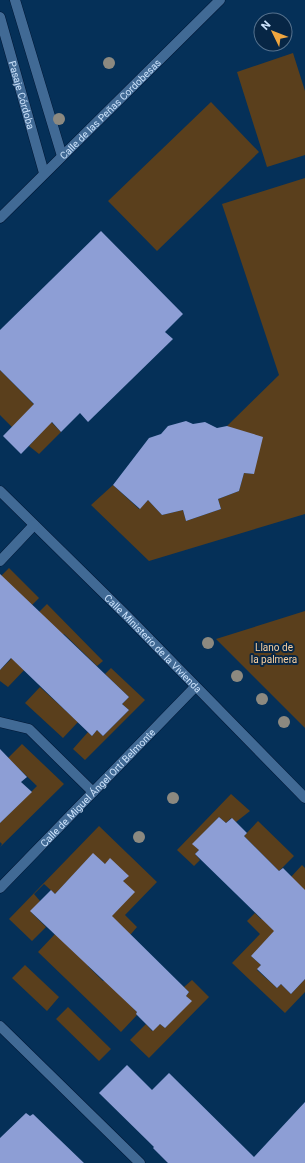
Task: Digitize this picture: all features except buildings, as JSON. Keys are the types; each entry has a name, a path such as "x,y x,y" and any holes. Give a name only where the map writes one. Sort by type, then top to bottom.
{"street":[{"path":"15,0 62,156"},
{"name":"Calle de las Peñas Cordobesas","path":"0,218 220,0"},
{"name":"Pasaje Córdoba","path":"0,17 44,174"},
{"name":"Calle Ministerio de la Vivienda","path":"0,491 196,686 305,798"},
{"path":"0,561 34,525"},
{"name":"Calle de Miguel Ángel Ortí Belmonte","path":"0,888 196,686"},
{"path":"0,722 29,729 93,792"},
{"path":"0,1026 140,1163"}],"green space":[{"path":"293,53 305,91 305,155 267,167 237,72"},
{"path":"211,102 259,152 157,251 108,201"},
{"path":"305,178 305,514 149,561 91,505 113,485 139,509 148,500 162,515 183,510 186,521 221,509 218,499 239,491 244,473 254,474 227,426 279,375 222,204"},
{"path":"0,370 61,432 39,454 29,446 41,433 12,427 0,415"},
{"path":"9,568 39,598 32,605 0,577"},
{"path":"47,604 103,661 97,666 64,634 56,641 39,612"},
{"name":"Llano de la palmera","path":"305,611 305,728 216,639"},
{"path":"5,652 29,665 8,687 0,681 0,670 11,659"},
{"path":"111,668 145,700 85,760 73,749 88,732 92,736 97,730 103,736 129,710 122,704 129,697 105,674"},
{"path":"40,687 78,722 63,738 25,703"},
{"path":"22,744 64,784 0,847 2,844 0,842 0,823 37,786 8,758"},
{"path":"231,794 250,811 236,822 231,818 226,823 219,817 193,844 199,850 195,854 200,860 194,866 177,850"},
{"path":"258,821 294,856 279,871 244,836"},
{"path":"99,826 157,882 125,915 137,927 131,934 101,941 123,881 128,876 105,864 93,854 55,894 44,884 34,894 40,901 31,912 46,927 32,941 9,919"},
{"path":"302,865 305,868 305,892 291,877"},
{"path":"255,913 261,919 265,914 297,921 251,956 261,965 257,970 277,988 281,984 291,994 305,979 305,992 285,1013 232,963 260,934 247,921"},
{"path":"55,934 93,961 88,966 103,981 105,980 137,1012 137,1015 121,1032 38,952"},
{"path":"25,965 59,997 47,1011 12,978"},
{"path":"192,980 209,997 149,1058 130,1040 146,1024 152,1031 160,1024 165,1028 191,1001 186,996 189,992 184,987"},
{"path":"68,1007 111,1049 99,1061 56,1019"}]}
